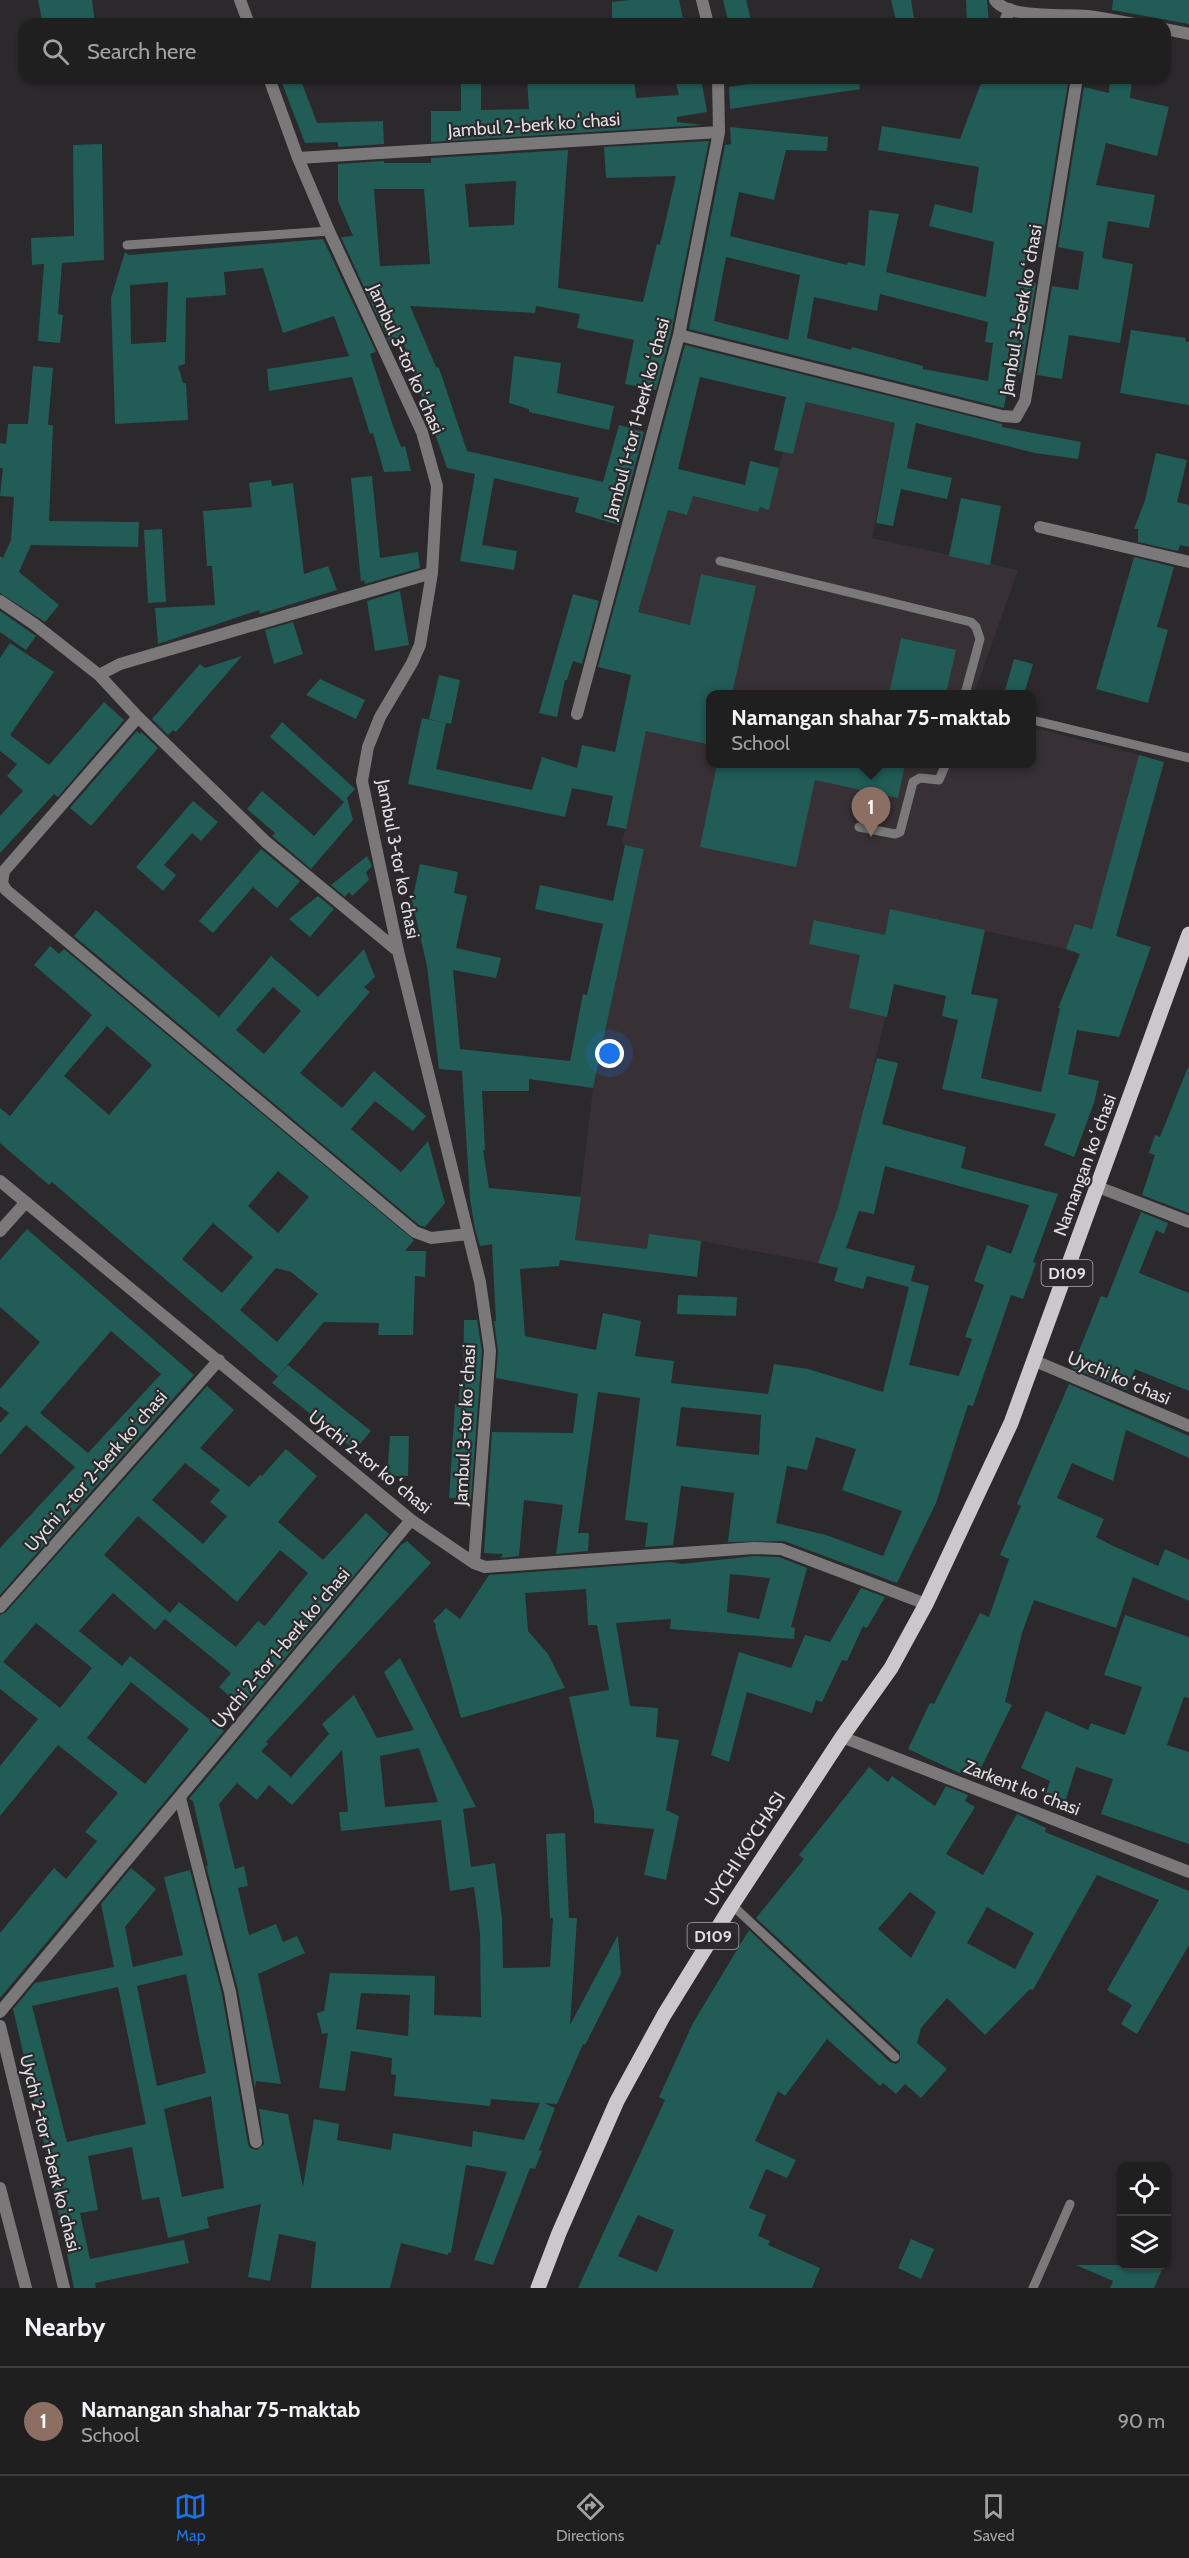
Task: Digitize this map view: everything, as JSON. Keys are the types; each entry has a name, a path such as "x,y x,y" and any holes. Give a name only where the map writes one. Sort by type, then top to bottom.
{"main road":[{"name":"Namangan koʻchasi","path":"926,1604 1011,1423 1189,934"},
{"name":"UYCHI KO'CHASI","path":"538,2288 559,2233 617,2101 664,2015 732,1905 842,1737 891,1668 926,1604"}],"street":[{"path":"240,0 247,18"},
{"path":"702,0 706,18"},
{"path":"995,0 998,4 1010,9 1071,18"},
{"path":"1006,18 1010,9"},
{"path":"1171,30 1189,33"},
{"name":"Jambul 3-tor koʻchasi","path":"270,84 329,231 422,432 437,486 432,573 420,645 380,717 368,747 363,780 398,951 480,1282 490,1351 474,1563"},
{"path":"718,84 719,132"},
{"name":"Jambul 3-berk koʻchasi","path":"679,335 1002,416 1016,417 1025,401 1076,84"},
{"name":"Jambul 2-berk koʻchasi","path":"298,158 719,132"},
{"name":"Jambul 1-tor 1-berk koʻchasi","path":"577,714 679,335 719,132"},
{"path":"1040,527 1189,562"},
{"path":"99,675 120,664 432,573"},
{"path":"0,601 42,630 99,675 138,717 266,842 398,951"},
{"path":"138,717 4,871 2,883 6,890 415,1232 430,1238 468,1234"},
{"name":"Uychi 2-tor koʻchasi","path":"0,1181 411,1520 474,1563 485,1567 754,1548 781,1549 926,1604"},
{"path":"1098,1187 1189,1222"},
{"path":"0,1231 26,1202"},
{"name":"Uychi 2-tor 2-berk koʻchasi","path":"0,1607 219,1360"},
{"name":"Uychi koʻchasi","path":"1035,1361 1189,1426"},
{"name":"Uychi 2-tor 1-berk koʻchasi","path":"0,2012 411,1520"},
{"name":"Zarkent koʻchasi","path":"842,1737 1189,1872"},
{"path":"180,1798 230,1992 256,2142"},
{"name":"Uychi 2-tor 1-berk koʻchasi","path":"0,2026 64,2288"},
{"path":"0,2188 26,2288"}],"lane":[{"path":"127,245 329,231"},
{"path":"720,561 971,622 976,627 980,639 966,690"},
{"path":"1036,721 1189,758"},
{"path":"859,827 895,834 900,832 913,782 920,778 939,780 944,768"},
{"path":"732,1905 895,2057"},
{"path":"1033,2288 1070,2204"}],"shaded area":[{"path":"806,402 895,423 872,538 1018,570 975,690 706,690 706,768 1036,768 1036,728 1139,755 1092,929 1066,949 910,914 856,1140 838,1207 818,1263 701,1241 647,1249 575,1240 593,1088 644,849 622,844 661,660 638,612 668,510 687,515 693,496 758,512 760,507 769,509 783,452 793,454"}],"building":[{"path":"38,0 92,0 94,18 42,18"},
{"path":"679,0 683,18 612,18 612,2"},
{"path":"723,0 746,0 750,18 728,18"},
{"path":"891,0 911,0 914,18 896,18"},
{"path":"966,0 987,0 988,18 967,18"},
{"path":"1113,0 1189,0 1189,24 1171,21 1171,18 1156,18 1112,10"},
{"path":"282,84 302,84 317,123 383,121 384,144 338,147 338,142 305,143"},
{"path":"461,84 481,84 481,110 529,109 527,84 635,84 636,98 679,95 676,84 702,84 707,112 677,117 677,122 703,125 431,142 431,111 461,111"},
{"path":"748,84 860,84 860,89 730,109 729,87"},
{"path":"981,84 1068,84 1042,243 1028,240 1022,281 1036,283 1021,373 1010,371 1004,408 689,329 725,145 731,144 730,127 828,137 827,151 786,150 774,200 739,192 730,236 847,265 848,262 865,266 869,210 899,214 886,272 986,297 994,242 929,226 935,204 972,213 979,167 878,150 882,126 960,139","holes":["726,257 800,275 788,340 714,321","880,294 988,322 985,342 993,343 988,381 923,369 923,366 852,347 851,350 807,338 814,297 877,311"]},
{"path":"1110,84 1131,84 1130,98 1169,107 1157,156 1106,143 1096,185 1155,195 1149,228 1108,221 1102,258 1133,264 1120,343 1069,335 1062,379 1037,375 1052,286 1078,290 1084,252 1058,247 1084,87 1109,93"},
{"path":"709,141 671,333 656,390 625,384 634,340 577,328 580,314 536,306 535,313 410,306 436,367 439,368 467,451 603,482 619,425 644,432 619,525 575,512 579,498 494,478 482,545 517,551 514,570 460,561 475,474 447,468 403,342 391,346 341,237 353,236 338,201 338,164 384,161 384,163 431,163 431,158 568,150 558,288 643,302 657,244 660,245 676,176 606,178 604,147","holes":["516,181 514,225 469,227 465,184","374,189 424,189 430,264 380,266"]},
{"path":"102,144 104,260 62,263 58,314 63,315 60,343 38,341 44,264 32,265 31,238 74,236 73,145"},
{"path":"323,239 376,352 370,354 393,426 401,447 405,446 411,471 384,472 373,433 370,434 352,377 269,391 267,369 349,356 334,316 283,333 263,268 224,272 226,295 186,298 185,364 178,366 183,383 186,383 188,420 115,424 111,298 125,252 129,255","holes":["168,282 166,342 131,344 130,285"]},
{"path":"1131,330 1186,338 1185,341 1189,342 1189,405 1120,393"},
{"path":"685,345 1002,424 1002,427 1081,442 1078,459 1035,453 916,423 907,468 952,478 947,499 901,489 893,526 876,523 895,423 806,402 793,454 774,450 786,397 700,377 678,469 745,485 750,461 779,468 769,510 760,507 758,512 693,496 687,515 668,510 638,612 690,625 701,574 756,586 733,690 706,690 706,744 646,731 626,829 607,825 613,796 572,788 565,817 408,784 422,718 446,723 436,769 532,790 542,757 577,768 582,745 615,752 631,675 598,667"},
{"path":"514,356 561,363 557,393 614,406 609,430 529,412 529,409 509,403"},
{"path":"33,366 53,368 48,425 53,425 49,521 139,522 138,547 31,545 19,572 59,605 45,622 0,593 0,556 3,558 11,540 14,497 0,496 3,468 0,468 0,443 6,444 8,424 28,424"},
{"path":"1156,453 1187,460 1177,502 1189,505 1189,547 1180,545 1178,551 1138,542 1138,529 1134,529 1145,500"},
{"path":"372,476 380,558 418,552 420,568 365,584 364,580 361,582 351,478"},
{"path":"271,480 272,486 293,483 304,574 328,566 337,590 260,614 259,610 158,644 155,608 215,605 212,566 207,566 203,511 252,507 249,483"},
{"path":"961,498 1001,506 990,565 949,556"},
{"path":"162,529 166,602 148,603 144,530"},
{"path":"1134,557 1174,567 1157,627 1168,630 1148,703 1096,689"},
{"path":"400,591 409,645 375,651 367,601"},
{"path":"573,594 599,601 582,664 573,661 567,680 565,680 557,717 539,713"},
{"path":"0,611 36,636 26,650 0,632"},
{"path":"293,622 303,654 274,664 265,630"},
{"path":"901,638 956,650 947,690 890,690"},
{"path":"10,643 54,672 10,735 49,765 104,702 124,720 58,797 54,794 0,853 0,816 23,791 7,776 17,764 0,751 0,658"},
{"path":"242,656 176,732 173,730 168,735 152,719 200,664 205,668"},
{"path":"1014,659 1033,664 1025,690 1005,690"},
{"path":"439,675 460,680 451,724 429,719"},
{"path":"320,679 365,700 356,719 306,695"},
{"path":"282,722 355,789 347,798 353,820 311,869 272,836 275,833 247,809 262,791 314,836 344,802 270,737"},
{"path":"137,731 158,748 91,826 70,808"},
{"path":"1139,755 1164,762 1116,936 1151,947 1119,1037 1077,1030 1068,1074 1099,1081 1094,1103 1074,1157 1044,1145 1056,1114 942,1089 958,1020 942,1016 946,996 894,984 887,1017 849,1008 860,955 809,944 814,920 885,935 890,909 985,930 971,994 998,999 981,1078 1041,1092 1060,1008 1058,1008 1080,954 1066,949 1075,924 1092,929"},
{"path":"716,768 904,768 898,798 815,780 796,867 700,847"},
{"path":"193,801 218,822 201,841 192,833 164,865 176,875 163,891 136,867"},
{"path":"625,845 644,849 593,1088 529,1079 529,1091 482,1091 485,1150 483,1150 489,1188 581,1197 575,1240 647,1249 649,1234 701,1241 697,1277 560,1260 559,1266 520,1269 525,1336 596,1350 603,1313 641,1321 635,1356 674,1361 671,1383 768,1394 774,1364 808,1369 883,1392 909,1287 867,1276 863,1289 834,1281 838,1268 818,1263 838,1207 877,1058 898,1063 882,1124 966,1147 961,1168 1058,1194 1033,1262 1036,1263 1023,1299 1011,1295 973,1406 968,1405 936,1503 897,1583 784,1541 728,1542 734,1493 681,1486 673,1545 645,1547 648,1523 625,1520 640,1398 598,1392 578,1533 589,1533 588,1551 556,1554 563,1505 524,1500 519,1556 501,1558 503,1554 484,1553 492,1432 573,1433 578,1394 496,1378 498,1351 494,1321 496,1321 492,1244 480,1246 475,1229 470,1199 462,1071 439,1069 427,966 412,901 420,864 458,872 454,893 467,896 456,948 501,958 496,978 453,970 460,1049 570,1061 583,994 587,995 603,924 535,909 540,885 613,901","holes":["885,1166 1029,1205 1011,1254 987,1245 974,1281 984,1285 965,1337 972,1339 959,1376 909,1365 929,1286 911,1281 915,1266 846,1248 859,1211 874,1214","681,1407 761,1415 759,1455 676,1446","816,1437 856,1449 842,1490 902,1511 883,1556 826,1535 776,1523 787,1466 807,1470"]},
{"path":"261,849 300,881 277,908 253,887 213,933 199,921"},
{"path":"367,856 372,866 366,872 369,880 352,896 349,892 345,897 331,885"},
{"path":"318,896 334,909 310,937 289,919"},
{"path":"96,910 219,1017 271,956 318,997 364,949 375,977 364,987 370,992 300,1073 342,1108 374,1071 426,1116 413,1131 375,1101 351,1129 401,1172 428,1141 445,1203 425,1227 419,1225 74,936","holes":["273,987 301,1011 264,1054 236,1030"]},
{"path":"50,946 59,954 64,949 414,1240 405,1251 426,1251 425,1277 415,1276 413,1335 378,1335 379,1323 324,1322 278,1376 52,1182 49,1185 0,1143 0,1108 10,1116 92,1015 34,965","holes":["107,1026 152,1065 109,1115 64,1076","278,1171 309,1197 278,1233 248,1206","213,1223 253,1257 222,1293 182,1259","276,1268 291,1272 318,1294 277,1342 240,1310"]},
{"path":"1188,1067 1189,1213 1142,1195 1155,1155 1149,1153 1155,1135 1160,1137"},
{"path":"1141,1212 1168,1223 1164,1234 1156,1230 1139,1273 1189,1293 1189,1391 1135,1369 1126,1390 1072,1368 1101,1296 1107,1298"},
{"path":"27,1229 194,1375 0,1595 0,1548 75,1467 26,1425 0,1455 0,1423 9,1413 0,1406 0,1389 40,1342 0,1307 0,1260","holes":["111,1331 161,1374 88,1453 40,1413"]},
{"path":"678,1295 737,1297 736,1316 677,1314"},
{"path":"464,1320 477,1320 482,1351 471,1499 449,1498 455,1404 459,1404 460,1388 463,1388"},
{"path":"288,1365 371,1431 355,1450 272,1383"},
{"path":"1069,1384 1189,1436 1189,1458 1126,1430 1113,1481 1072,1463 1057,1498 1104,1519 1096,1537 1111,1545 1158,1566 1165,1549 1189,1560 1189,1601 1133,1577 1116,1628 1034,1600 1022,1633 1005,1702 1012,1705 978,1774 969,1771 966,1776 908,1749 930,1703 934,1704 980,1613 989,1617 1009,1559 1000,1555 1021,1506 1017,1504"},
{"path":"207,1386 234,1410 200,1448 249,1487 286,1449 317,1476 278,1522 323,1560 366,1513 389,1534 243,1708 219,1687 231,1673 165,1619 155,1630 113,1593 79,1631 122,1666 130,1656 224,1731 0,1998 0,1933 54,1868 66,1879 97,1841 85,1832 118,1793 58,1745 0,1816 0,1766 38,1719 0,1689 0,1615 6,1612","holes":["185,1463 220,1490 210,1502 227,1516 203,1544 152,1500","138,1516 237,1602 280,1550 308,1573 265,1626 258,1621 236,1647 179,1602 170,1613 104,1555","36,1623 92,1668 60,1708 3,1662","131,1682 189,1729 145,1784 87,1738"]},
{"path":"390,1436 409,1436 408,1476 387,1476"},
{"path":"407,1541 431,1563 266,1742 268,1744 261,1751 291,1777 329,1734 322,1724 354,1695 377,1738 414,1730 384,1672 400,1658 476,1807 463,1809 471,1867 495,1863 502,1918 503,1968 550,1967 553,1918 577,1918 570,2025 618,1935 621,1974 585,2045 583,2044 557,2104 544,2103 555,2108 539,2150 542,2151 535,2169 530,2168 493,2265 474,2260 507,2172 466,2165 451,2253 449,2252 448,2255 401,2243 390,2288 311,2288 316,2242 279,2234 270,2281 248,2277 261,2204 207,2217 209,2228 168,2238 159,2197 142,2200 132,2147 88,2156 98,2210 80,2213 90,2259 184,2240 189,2263 95,2283 96,2288 74,2288 13,2009 35,1983 114,1967 101,1904 131,1868 156,1889 125,1927 133,1967 183,1955 164,1877 190,1870 222,1994 248,2144 250,2148 257,2150 264,2144 259,2109 288,2114 303,2187 314,2119 339,2124 337,2140 391,2150 393,2133 472,2147 473,2131 524,2140 540,2103 491,2099 490,2106 394,2096 396,2075 391,2074 392,2058 351,2051 345,2091 319,2088 328,2033 322,2034 317,2013 324,2011 330,1973 435,1976 434,2015 481,2017 480,1933 474,1887 450,1891 441,1820 341,1831 339,1812 348,1812 342,1750 292,1805 269,1785 257,1800 237,1783 219,1804 235,1869 244,1866 248,1886 238,1888 249,1935 276,1924 283,1942 297,1936 305,1953 258,1974 281,2084 256,2081 255,2089 238,1990 206,1866 208,1866 193,1801 189,1799 401,1545","holes":["419,1748 438,1802 385,1807 380,1756","186,1974 206,2073 157,2086 137,1986","118,1987 146,2124 67,2142 32,2006","361,1993 410,1995 408,2036 356,2029","211,2096 224,2188 182,2197 164,2109"]},
{"path":"754,1556 779,1557 807,1568 791,1627 795,1628 794,1639 670,1629 671,1619 616,1623 630,1706 658,1708 656,1737 679,1740 666,1810 679,1816 666,1880 644,1875 654,1829 594,1823 594,1811 569,1697 609,1690 597,1625 588,1625 586,1589 525,1593 528,1631 548,1654 565,1688 461,1718 433,1621 446,1608 460,1619 489,1575 671,1562 682,1564","holes":["730,1574 770,1578 759,1619 727,1612"]},
{"path":"861,1588 885,1597 867,1628 863,1626 847,1661 842,1660 822,1702 816,1700 812,1713 747,1692 729,1762 711,1755 739,1652 791,1668 805,1635 830,1642"},
{"path":"1125,1615 1189,1637 1189,1698 1184,1697 1167,1745 1189,1752 1189,1844 1101,1814 1113,1779 1076,1767 1065,1802 1045,1796 1050,1781 1021,1768 1046,1711 1088,1730 1091,1723 1125,1735 1142,1687 1104,1675"},
{"path":"869,1767 888,1782 892,1776 935,1806 946,1786 968,1795 965,1801 975,1807 946,1854 983,1875 1017,1814 1046,1828 1045,1832 1189,1891 1189,1945 1137,2034 1121,2024 1132,2005 1107,1990 1159,1900 1097,1875 1033,1990 1030,1989 985,2035 947,1998 921,2028 917,2043 947,2069 921,2098 905,2084 896,2094 883,2083 880,2086 827,2039 785,2096 778,2091 755,2141 796,2160 787,2178 766,2169 749,2208 766,2215 758,2236 770,2241 768,2245 820,2268 812,2288 578,2288 665,2100 659,2097 693,2023 749,1930 890,2062 896,2064 900,2061 900,2052 756,1918 804,1859 799,1855","holes":["910,1892 936,1912 911,1958 878,1929","987,1907 1034,1933 1015,1969 967,1943","638,2215 674,2230 657,2272 618,2256"]},
{"path":"565,1833 569,1918 550,1918 546,1834"},
{"path":"911,2239 934,2249 921,2279 898,2268"},
{"path":"1076,2265 1117,2265 1117,2270 1162,2270 1154,2288 1110,2288 1113,2281"}],"place":[{"name":"Namangan shahar 75-maktab","path":"871,837"}]}
